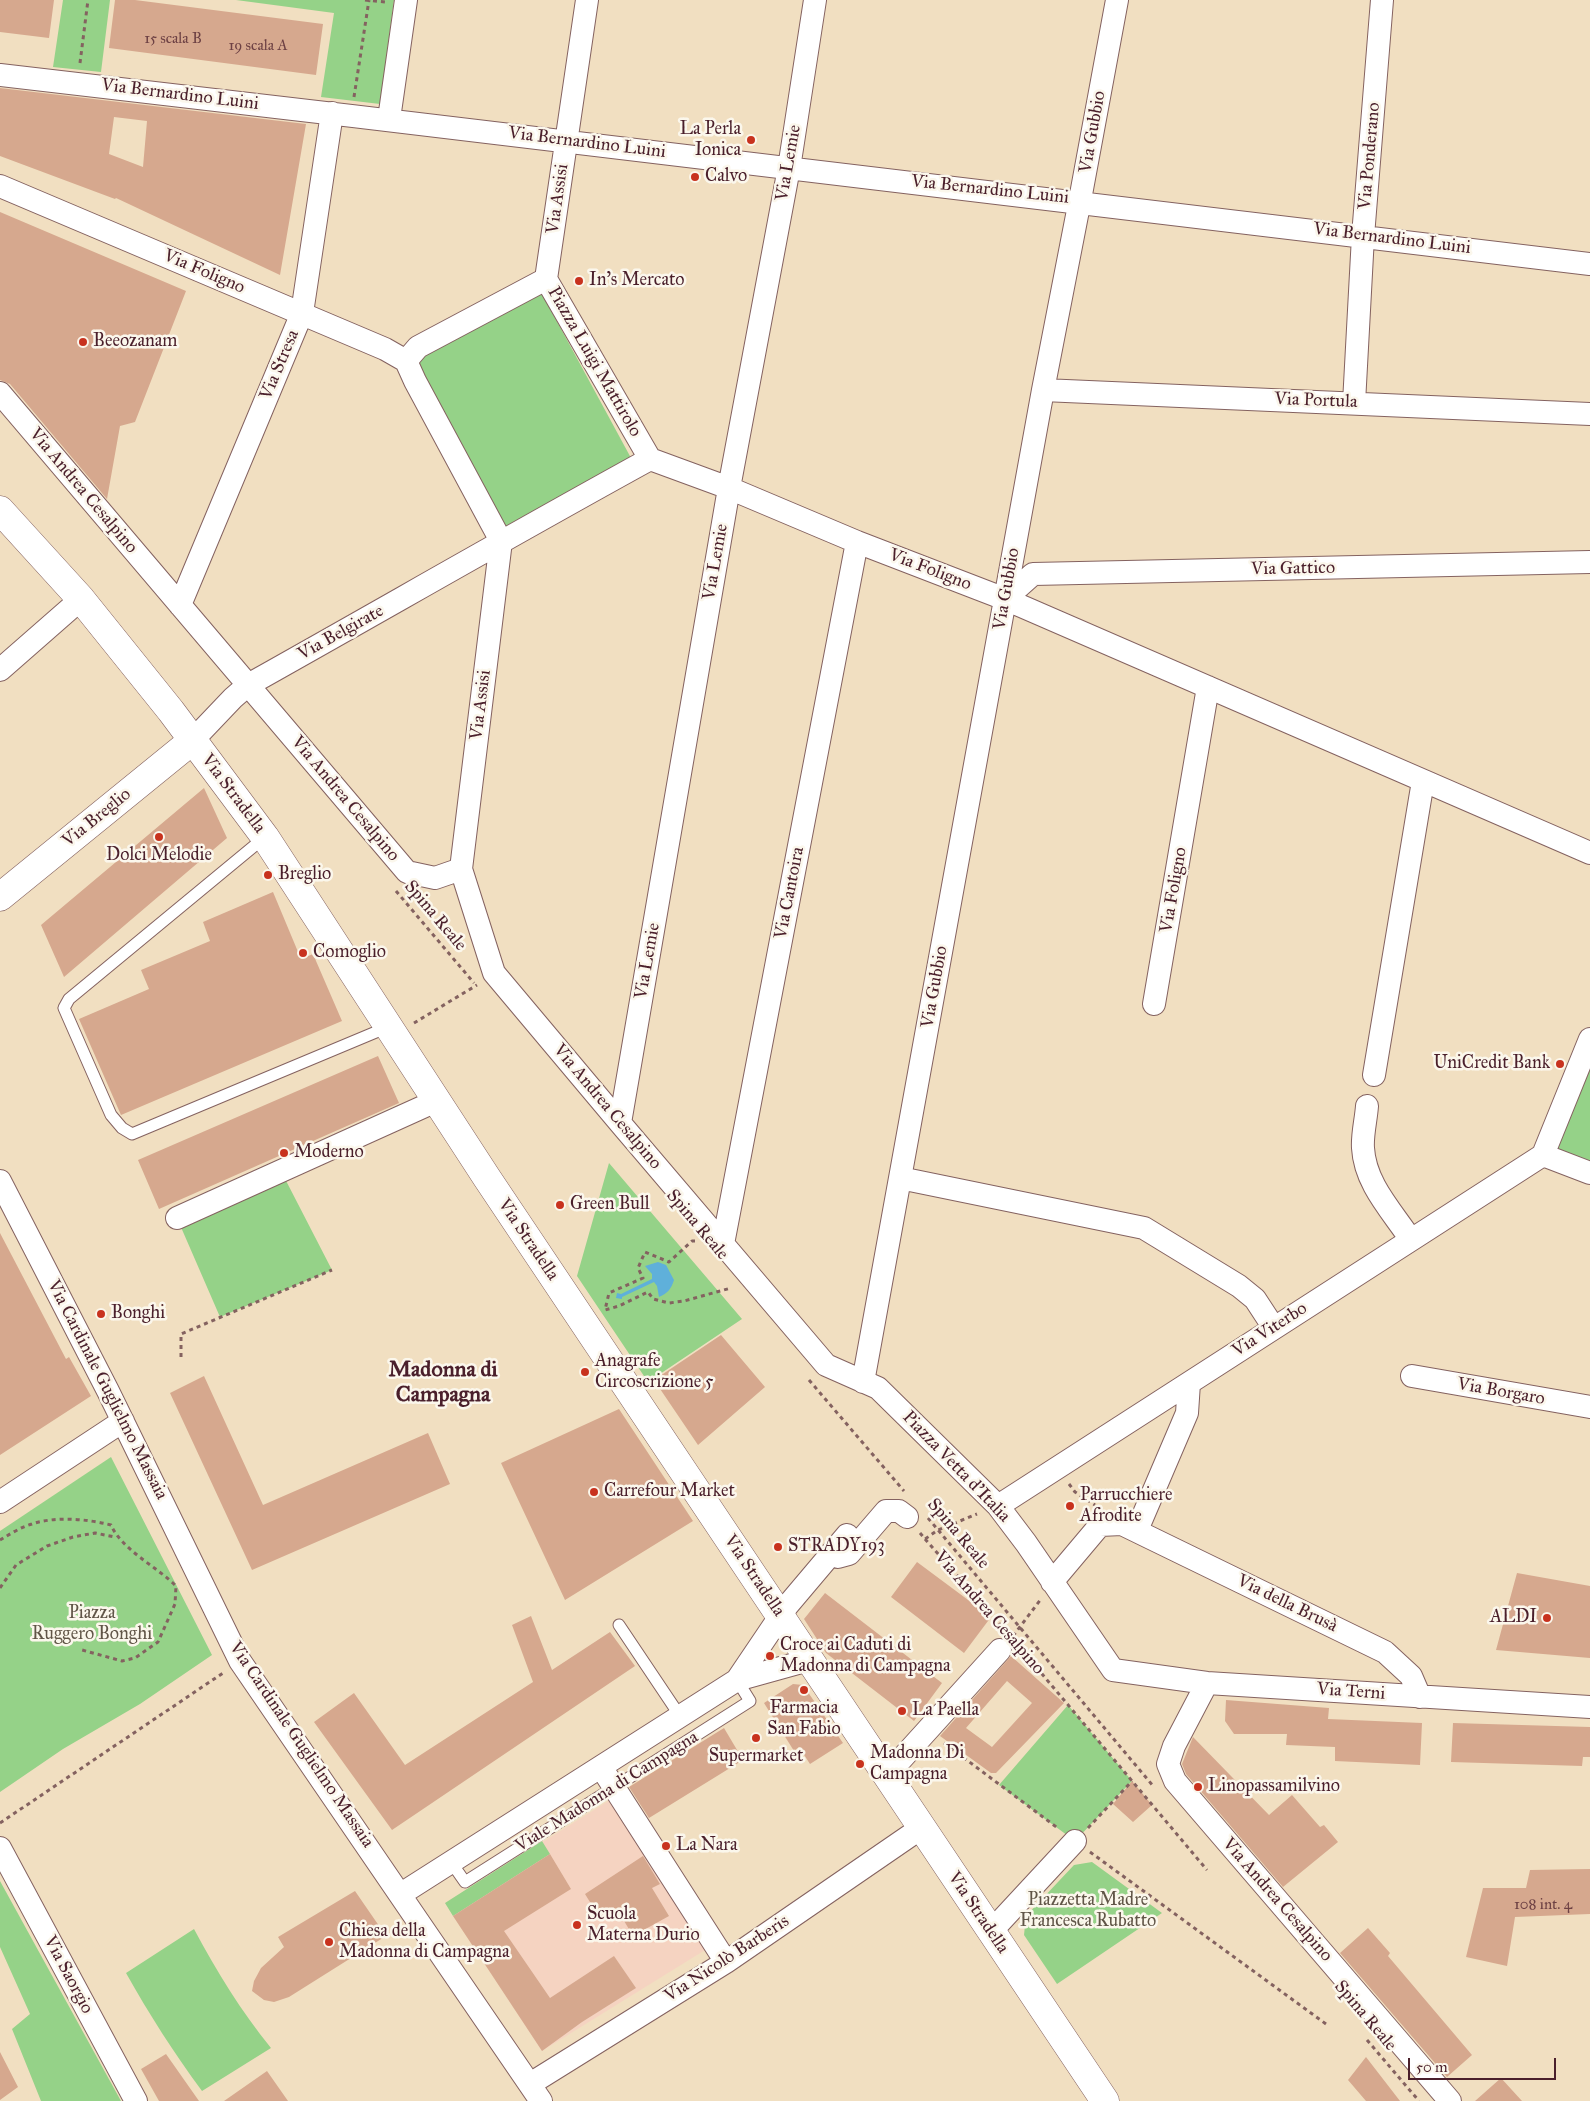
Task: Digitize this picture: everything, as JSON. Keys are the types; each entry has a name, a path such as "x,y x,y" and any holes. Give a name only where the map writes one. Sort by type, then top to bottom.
{"street":[{"path":"389,118 406,0"},
{"name":"Via Assisi","path":"546,279 587,0"},
{"name":"Via Lemie","path":"620,1123 729,488 788,168 815,0"},
{"name":"Via Gubbio","path":"863,1382 1042,390 1117,0"},
{"name":"Via Ponderano","path":"1354,403 1363,236 1382,0"},
{"name":"Via Bernardino Luini","path":"0,75 389,118 788,168 1080,200 1590,264"},
{"name":"Via Stresa","path":"180,604 302,313 342,114"},
{"name":"Via Foligno","path":"0,186 302,313 393,353 406,361"},
{"name":"Piazza Luigi Mattirolo","path":"406,361 418,346 546,279 650,460"},
{"path":"406,361 415,382 500,541 650,460"},
{"name":"Via Portula","path":"1042,390 1590,414"},
{"name":"Via Andrea Cesalpino","path":"0,393 406,872 435,878 461,869 485,979 620,1123 826,1365"},
{"name":"Via Foligno","path":"650,460 729,488 857,542 1005,599 1590,853"},
{"name":"Via Stradella","path":"0,510 81,599 193,740 265,837 436,1101 1105,2101"},
{"name":"Via Assisi","path":"461,869 500,541"},
{"name":"Via Belgirate","path":"193,740 248,685 452,571 500,541"},
{"name":"Via Cantoira","path":"723,1244 857,542"},
{"name":"Via Gattico","path":"1005,599 1033,574 1590,562"},
{"path":"0,670 81,599"},
{"name":"Via Foligno","path":"1154,1004 1208,687"},
{"name":"Via Breglio","path":"0,896 193,740"},
{"path":"1374,1075 1423,780"},
{"path":"1590,1039 1543,1155 1590,1173"},
{"path":"177,1218 436,1101"},
{"path":"1367,1106 1362,1146 1365,1166 1370,1180 1411,1240"},
{"name":"Via Viterbo","path":"998,1506 1543,1155"},
{"path":"900,1178 1144,1228 1239,1286 1255,1299 1274,1328"},
{"name":"Via Cardinale Guglielmo Massaia","path":"0,1181 123,1421 240,1661 536,2093"},
{"name":"Piazza Vetta d'Italia","path":"826,1365 878,1388 998,1506 1113,1670"},
{"name":"Via Borgaro","path":"1412,1376 1590,1407"},
{"path":"1052,1582 1100,1525 1129,1527 1187,1414 1189,1383"},
{"path":"0,1502 123,1421"},
{"path":"825,1561 849,1554 886,1511 913,1510"},
{"name":"Via della Brusà","path":"1129,1527 1385,1652 1411,1676 1420,1697"},
{"path":"780,1616 847,1535"},
{"name":"Viale Madonna di Campagna","path":"737,1680 780,1616"},
{"path":"886,1776 1006,1644"},
{"name":"Viale Madonna di Campagna","path":"401,1894 737,1680 809,1660"},
{"name":"Via Terni","path":"1113,1670 1207,1683 1590,1707"},
{"name":"Via Andrea Cesalpino","path":"1207,1683 1174,1746 1168,1764 1175,1781 1450,2101"},
{"path":"601,1767 726,1962"},
{"name":"Via Nicolò Barberis","path":"536,2093 921,1828"},
{"path":"989,1930 998,1924 1076,1841"},
{"name":"Via Saorgio","path":"0,1848 136,2101"}],"lane":[{"path":"265,837 69,999 64,1008 111,1115 122,1128 132,1134 391,1032"},
{"path":"618,1625 680,1716"},
{"name":"Viale Madonna di Campagna","path":"451,1862 465,1882 750,1701 737,1680"}],"path":[{"path":"78,84 88,0"},
{"path":"342,114 369,0"},
{"name":"Spina Reale","path":"392,887 485,979 482,993"},
{"path":"391,1032 485,979"},
{"name":"Spina Reale","path":"686,1234 698,1248"},
{"path":"723,1244 692,1241 669,1262 645,1252 638,1268 643,1278 608,1293 605,1310 619,1306 648,1292 653,1299 669,1303 695,1300 731,1288"},
{"path":"181,1357 181,1334 332,1270"},
{"name":"Spina Reale","path":"726,1281 738,1295"},
{"name":"Spina Reale","path":"807,1377 913,1510 938,1530 1155,1789"},
{"path":"1056,1468 1075,1492 1129,1527"},
{"path":"925,1539 938,1530 998,1506"},
{"name":"Via Andrea Cesalpino","path":"913,1510 925,1539 1006,1644 1132,1781 1207,1870"},
{"path":"0,1540 32,1524 67,1519 91,1520 111,1525 116,1537"},
{"path":"0,1588 16,1565 48,1546 73,1537 95,1533 116,1537 165,1574 176,1586 175,1604 158,1642 135,1658 122,1661 82,1650"},
{"path":"1006,1644 1020,1629 1052,1582"},
{"path":"0,1823 240,1661"},
{"path":"928,1731 1326,2024"},
{"path":"1076,1841 1132,1781"},
{"name":"Spina Reale","path":"1361,2032 1419,2101"}],"shaded area":[{"name":"Scuola Materna Durio","path":"610,1800 710,1947 542,2051 445,1903"}],"green space":[{"path":"63,0 110,0 101,72 53,67"},
{"path":"236,0 394,0 380,104 321,97 334,13"},
{"path":"540,290 631,458 506,526 406,358"},
{"path":"1590,1055 1590,1166 1551,1151"},
{"path":"609,1163 742,1319 648,1382 577,1276"},
{"path":"281,1171 332,1270 220,1317 177,1218"},
{"name":"Piazza Ruggero Bonghi","path":"111,1457 212,1655 140,1704 63,1749 0,1792 0,1531"},
{"name":"Piazzetta Madre Francesca Rubatto","path":"1068,1705 1132,1781 1075,1841 999,1785"},
{"path":"542,1841 550,1854 453,1916 445,1903"},
{"name":"Piazzetta Madre Francesca Rubatto","path":"1092,1862 1162,1913 1057,1984 1024,1935 1026,1916 1074,1865"},
{"path":"0,1881 121,2101 41,2101 12,2029 30,2014 0,1947"},
{"path":"194,1929 230,1991 271,2048 202,2091 162,2033 126,1973"}],"water":[{"path":"658,1262 666,1265 674,1280 667,1292 659,1297 657,1286 654,1282 622,1297 622,1299 616,1298 617,1293 621,1294 652,1279 652,1274 645,1266"}],"building":[{"path":"0,0 54,0 49,38 0,32"},
{"path":"115,0 135,0 323,24 316,75 109,48"},
{"path":"0,88 306,124 280,275 116,198 0,156","holes":["114,117 147,121 143,167 109,154"]},
{"name":"Beeozanam","path":"0,212 186,291 135,422 120,426 107,499 10,384 0,380"},
{"path":"204,788 227,838 64,977 41,925"},
{"path":"273,892 301,959 313,954 342,1021 121,1115 79,1019 149,989 141,970 210,941 203,922"},
{"path":"378,1056 399,1103 159,1209 138,1160"},
{"path":"0,1233 66,1359 69,1357 91,1396 0,1455"},
{"path":"721,1335 765,1387 698,1445 654,1380"},
{"path":"204,1376 263,1505 428,1433 450,1484 252,1570 170,1393"},
{"name":"Carrefour Market","path":"619,1409 693,1521 565,1600 501,1463"},
{"path":"917,1562 991,1617 964,1653 891,1597"},
{"name":"ALDI","path":"1517,1573 1590,1586 1590,1658 1496,1650"},
{"path":"825,1593 942,1683 914,1721 826,1653 804,1619"},
{"path":"531,1616 552,1670 610,1632 635,1666 392,1830 314,1722 354,1693 405,1765 533,1682 512,1625"},
{"path":"1011,1656 1064,1703 996,1773 991,1773 940,1736","holes":["1007,1681 1032,1703 992,1747 966,1728"]},
{"path":"793,1684 803,1685 843,1743 810,1764 799,1747 794,1751 764,1703"},
{"path":"1226,1700 1329,1708 1328,1719 1422,1723 1420,1765 1335,1761 1335,1747 1286,1745 1287,1734 1234,1734 1225,1721"},
{"path":"1453,1723 1590,1727 1590,1757 1583,1757 1582,1766 1451,1762"},
{"path":"724,1728 743,1760 649,1818 629,1787"},
{"path":"1193,1737 1269,1815 1292,1795 1320,1827 1324,1825 1338,1842 1283,1887 1186,1774 1182,1764"},
{"path":"1132,1781 1152,1805 1133,1822 1113,1804"},
{"path":"550,1854 571,1889 504,1931 550,1998 614,1956 636,1988 582,2022 542,2051 453,1916"},
{"path":"643,1856 660,1884 652,1888 669,1916 633,1936 617,1909 601,1920 585,1894"},
{"path":"1590,1869 1590,1914 1515,1917 1507,1966 1466,1957 1483,1888 1526,1888 1530,1870"},
{"name":"Chiesa della Madonna di Campagna","path":"355,1891 386,1936 289,1997 274,2002 264,2000 252,1991 254,1981 261,1968 284,1947 278,1937"},
{"path":"1368,1928 1390,1953 1388,1956 1472,2055 1447,2077 1340,1953"},
{"path":"0,2052 18,2087 0,2100"},
{"path":"166,2054 199,2101 159,2101 141,2069"},
{"path":"1366,2057 1400,2101 1366,2101 1348,2080"},
{"path":"267,2071 288,2101 224,2101"},
{"path":"1501,2078 1522,2101 1475,2101"}],"place":[{"name":"La Perla Ionica","path":"751,140"},
{"name":"Calvo","path":"695,177"},
{"name":"In's Mercato","path":"579,281"},
{"name":"Beeozanam","path":"83,342"},
{"name":"Dolci Melodie","path":"159,837"},
{"name":"Breglio","path":"268,875"},
{"name":"Comoglio","path":"303,953"},
{"name":"UniCredit Bank","path":"1560,1064"},
{"name":"Moderno","path":"284,1153"},
{"name":"Green Bull","path":"560,1205"},
{"name":"Bonghi","path":"101,1314"},
{"name":"Anagrafe Circoscrizione 5","path":"585,1372"},
{"name":"Carrefour Market","path":"594,1492"},
{"name":"Parrucchiere Afrodite","path":"1070,1506"},
{"name":"STRADY193","path":"778,1547"},
{"name":"ALDI","path":"1547,1618"},
{"name":"Croce ai Caduti di Madonna di Campagna","path":"770,1656"},
{"name":"Farmacia San Fabio","path":"804,1690"},
{"name":"La Paella","path":"902,1711"},
{"name":"Supermarket","path":"756,1738"},
{"name":"Madonna Di Campagna","path":"860,1764"},
{"name":"Linopassamilvino","path":"1198,1787"},
{"name":"La Nara","path":"666,1846"},
{"name":"Scuola Materna Durio","path":"577,1925"},
{"name":"Chiesa della Madonna di Campagna","path":"329,1942"}],"district":[{"name":"Madonna di Campagna","path":"443,1384"}]}
